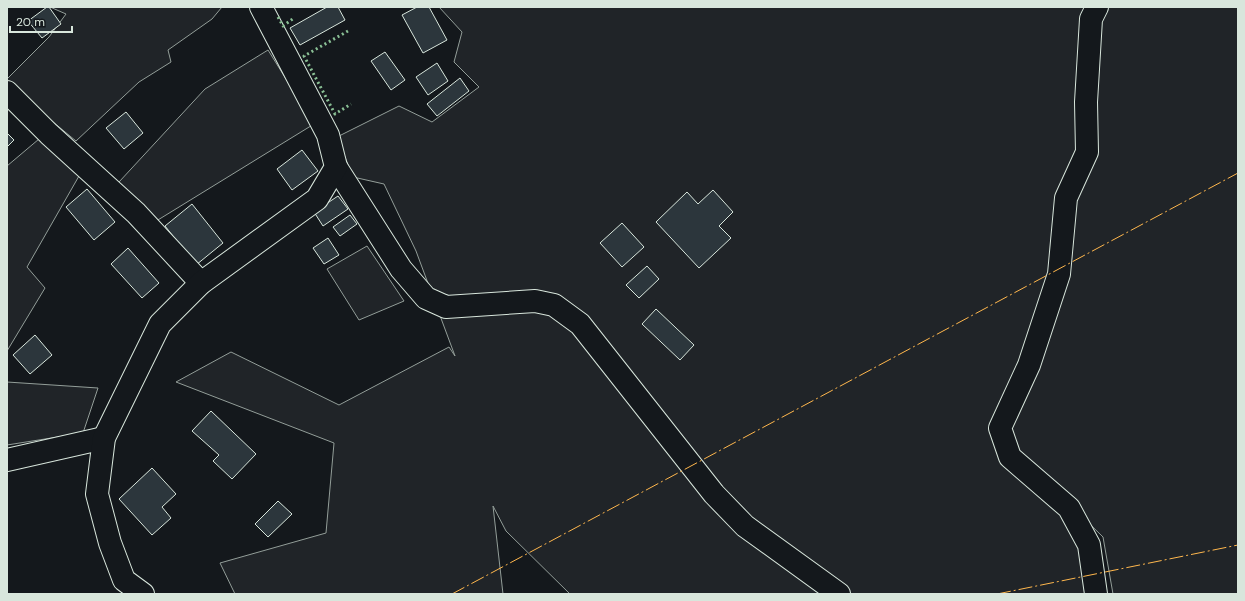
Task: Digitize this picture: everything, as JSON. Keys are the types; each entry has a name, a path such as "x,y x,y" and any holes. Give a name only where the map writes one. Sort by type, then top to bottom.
{"street":[{"path":"260,7 328,135 336,167 401,269 426,298 446,307 535,301 554,304 580,324 714,494 745,526 839,594"},
{"path":"1096,594 1089,545 1069,508 1010,457 1000,428 1029,365 1056,281 1066,198 1087,152 1086,102 1091,19 1097,7"},
{"path":"7,92 49,134 136,213 201,283"},
{"path":"143,594 125,587 110,543 97,494 104,438 160,324 201,283 255,242 317,199 336,167"},
{"path":"7,460 104,438"}],"shaded area":[{"path":"50,7 222,7 212,19 168,50 171,62 139,82 76,141 7,84 7,79 49,37 66,14"},
{"path":"439,7 1238,7 1238,594 1113,594 1103,537 1020,456 1084,536 1093,594 570,594 506,531 493,506 503,594 235,594 220,563 326,533 334,443 176,382 231,352 339,405 449,347 455,356 416,251 384,184 353,177 337,137 399,106 432,122 479,87 454,62 462,32"},
{"path":"268,50 314,124 153,223 119,182 205,89"},
{"path":"39,139 79,176 27,267 45,288 7,351 7,166"},
{"path":"367,246 404,301 359,320 327,269"},
{"path":"7,382 98,388 83,433 7,445"}],"building":[{"path":"49,7 61,24 42,38 28,21"},
{"path":"327,7 338,7 345,20 300,45 290,28"},
{"path":"417,7 429,7 447,40 423,53 402,15"},
{"path":"385,52 405,80 391,90 371,61"},
{"path":"437,63 448,81 428,95 416,77"},
{"path":"460,78 469,91 437,116 427,104"},
{"path":"126,112 143,133 124,149 106,128"},
{"path":"7,133 14,140 7,147"},
{"path":"302,150 318,171 292,190 277,169"},
{"path":"87,189 115,222 94,240 66,207"},
{"path":"713,190 733,212 719,226 731,238 699,268 656,222 687,192 698,204"},
{"path":"338,196 348,209 323,226 314,212"},
{"path":"192,204 223,243 196,265 165,226"},
{"path":"350,215 357,224 340,236 333,227"},
{"path":"622,223 644,247 622,267 600,243"},
{"path":"328,238 339,255 324,264 313,248"},
{"path":"128,248 159,283 142,298 111,264"},
{"path":"647,266 659,279 639,298 626,285"},
{"path":"656,309 694,345 680,360 642,324"},
{"path":"35,335 52,355 30,374 13,355"},
{"path":"211,411 256,454 232,479 213,461 219,455 192,431"},
{"path":"152,468 176,494 162,507 171,518 152,535 119,499"},
{"path":"278,501 292,514 268,537 255,524"}],"hedge":[{"path":"278,17 283,26 294,18"},
{"path":"348,31 304,56 335,114 351,104"}],"power":[{"path":"452,594 1238,173"},
{"path":"997,594 1238,545"}]}
